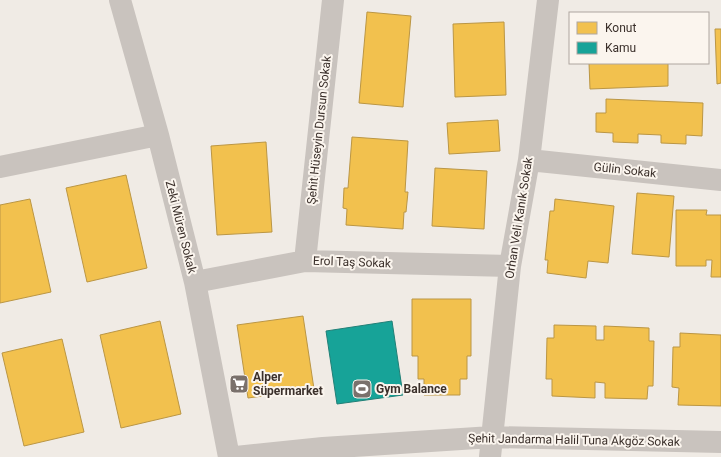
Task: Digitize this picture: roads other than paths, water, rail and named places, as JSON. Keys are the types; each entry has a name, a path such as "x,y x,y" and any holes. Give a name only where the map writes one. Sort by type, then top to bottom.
{"street":[{"name":"Zeki Müren Sokak","path":"120,0 158,135 195,282 229,457"},
{"name":"Şehit Hüseyin Dursun Sokak","path":"305,261 333,0"},
{"name":"Orhan Veli Kanık Sokak","path":"491,447 510,266 529,160 548,0"},
{"path":"0,167 158,135"},
{"name":"Gülin Sokak","path":"529,160 721,180"},
{"name":"Erol Taş Sokak","path":"195,282 305,261 510,266"},
{"name":"Şehit Jandarma Halil Tuna Akgöz Sokak","path":"236,457 270,455 323,448 491,447 721,442"}],"place":[{"name":"Alper Süpermarket","path":"239,384"},
{"name":"Gym Balance","path":"362,389"}]}
